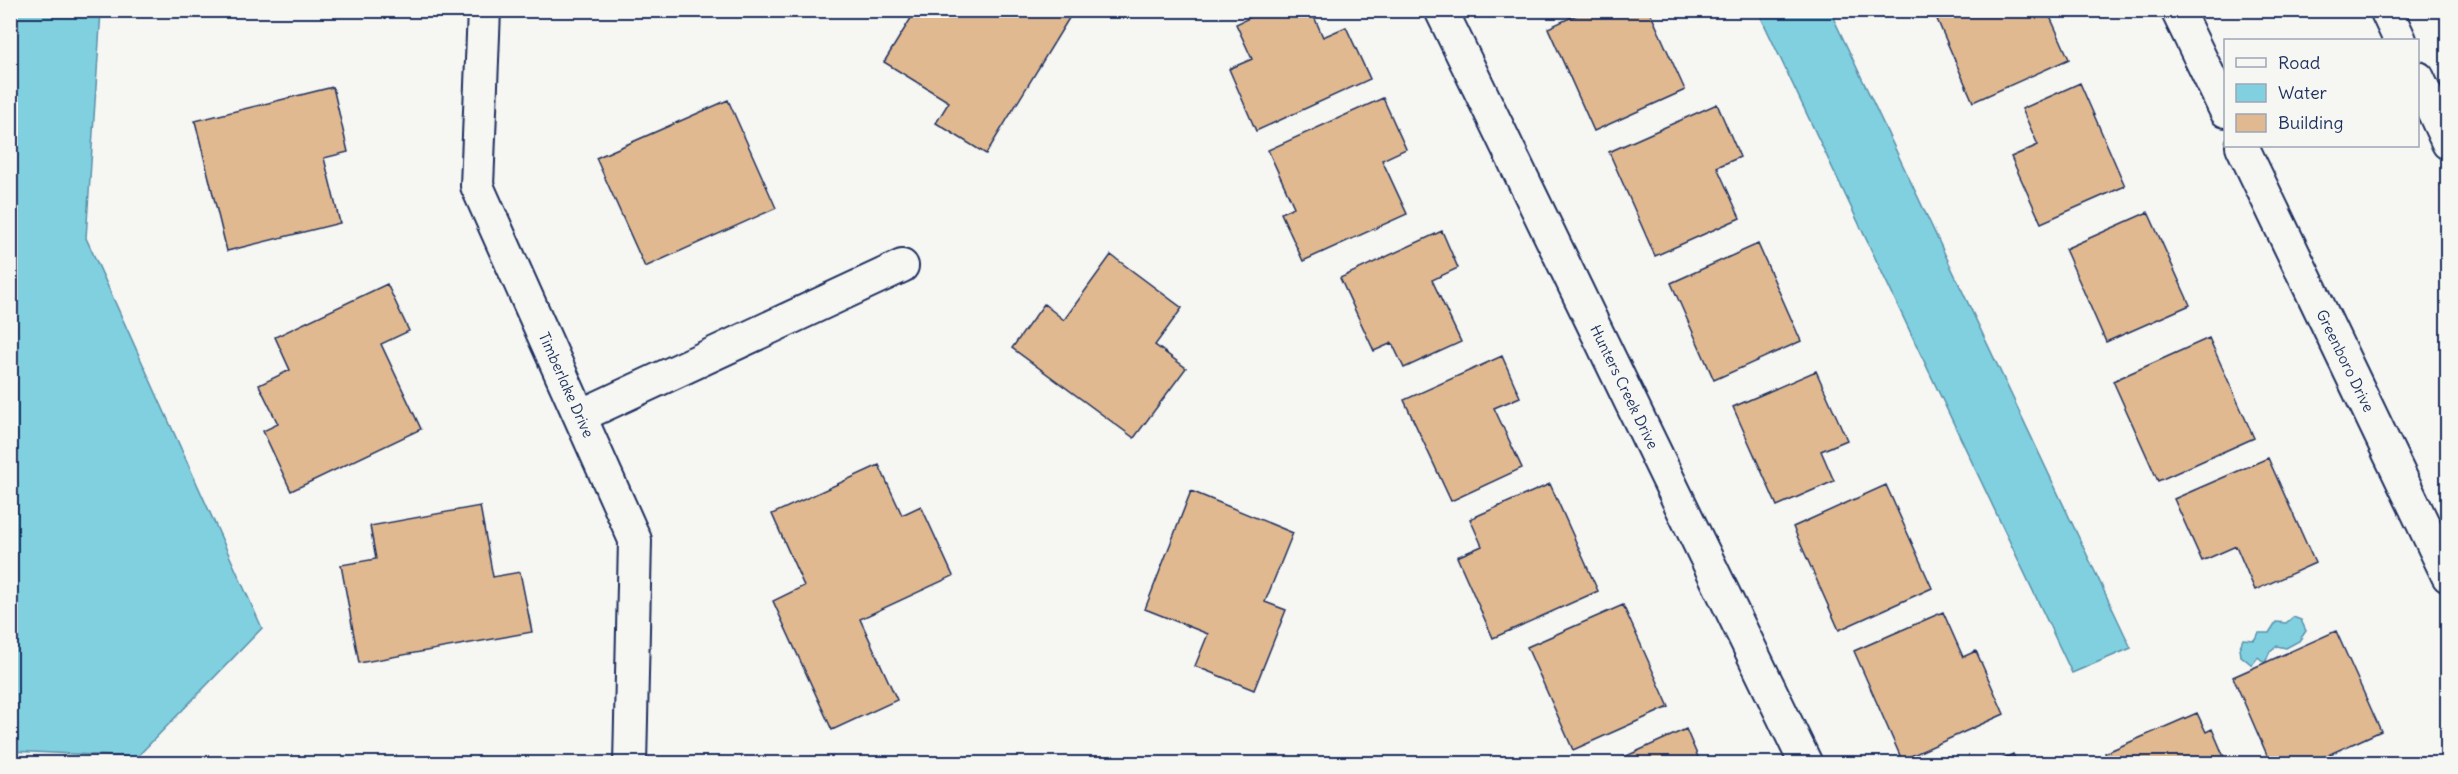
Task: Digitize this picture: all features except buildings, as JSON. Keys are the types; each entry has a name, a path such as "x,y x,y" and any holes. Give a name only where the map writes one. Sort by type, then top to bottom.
{"street":[{"name":"Timberlake Drive","path":"484,10 477,186 635,540 630,764"},
{"name":"Hunters Creek Drive","path":"1441,10 1806,764"},
{"path":"2177,10 2224,107"},
{"path":"2386,10 2400,39"},
{"path":"2419,80 2448,143"},
{"name":"Greenboro Drive","path":"2242,147 2448,576"},
{"path":"580,416 902,266"}],"water":[{"path":"11,10 101,11 86,238 262,628 137,757 11,751"},
{"path":"1758,11 1830,11 2131,648 2072,673"},
{"path":"2293,617 2301,620 2306,631 2299,641 2286,648 2277,646 2270,651 2265,663 2258,657 2252,665 2240,655 2239,649 2243,639 2254,640 2259,633 2269,633 2276,622 2286,623"}]}
